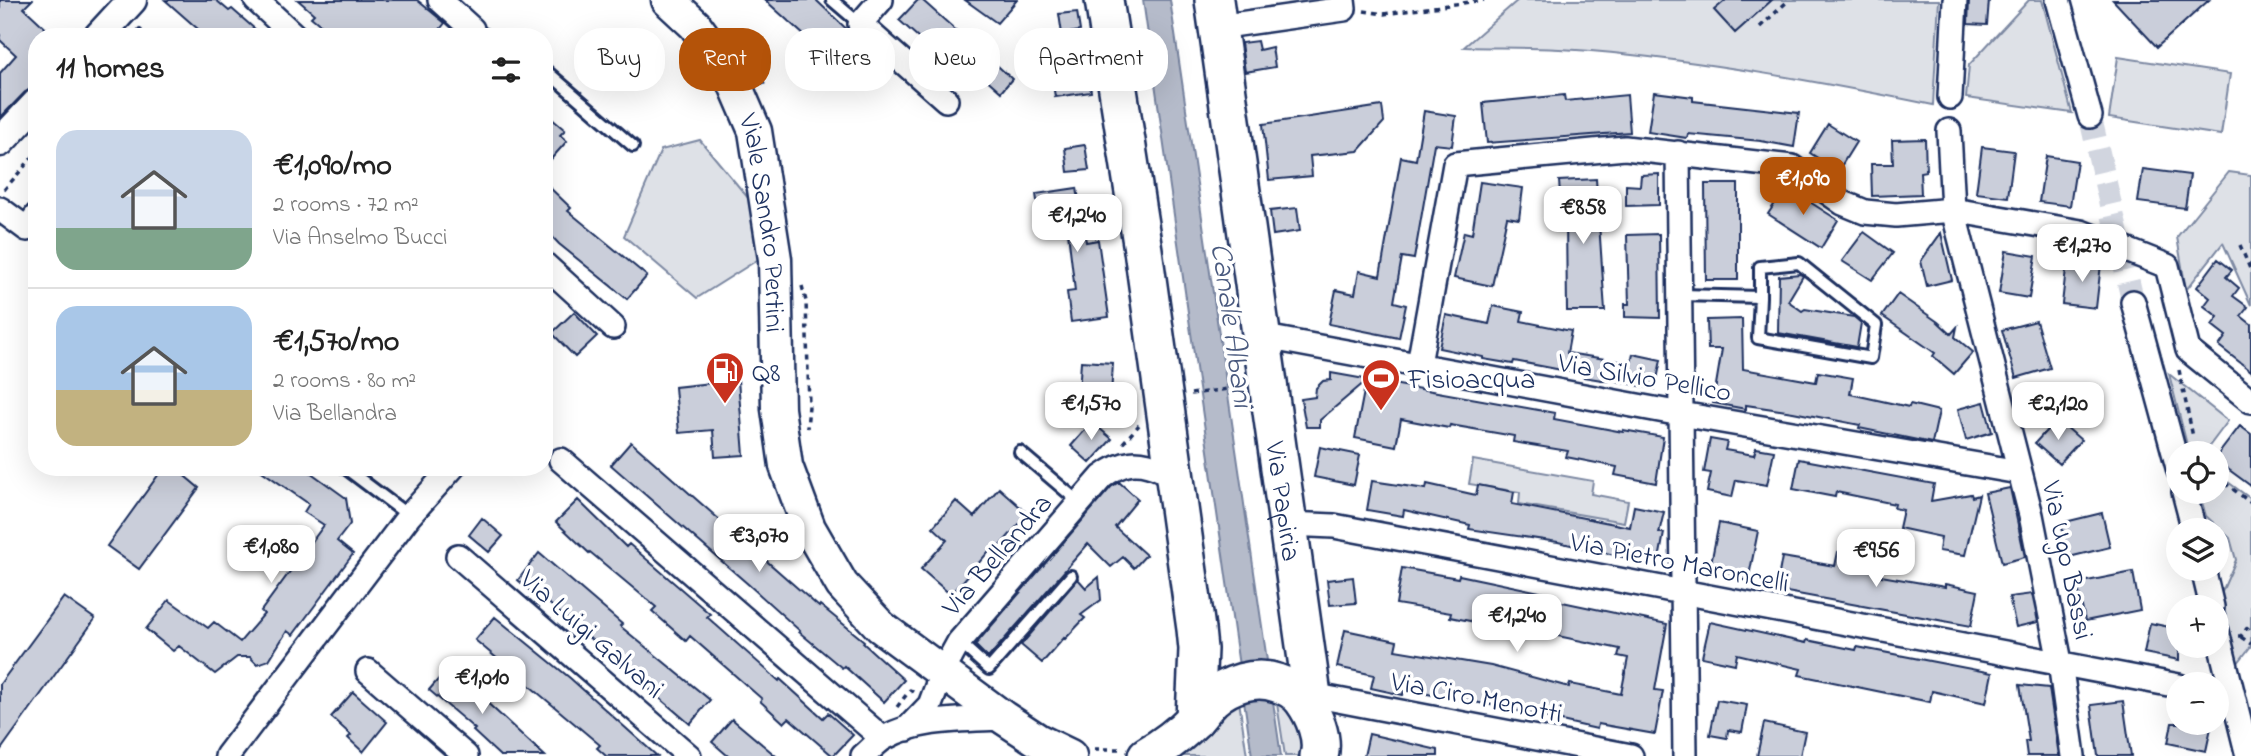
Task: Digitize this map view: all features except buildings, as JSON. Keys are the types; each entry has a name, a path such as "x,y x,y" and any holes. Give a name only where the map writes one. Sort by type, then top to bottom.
{"main road":[{"name":"Viale Sandro Pertini","path":"668,0 695,24 730,73 755,131 775,259 778,409 786,466 809,528 842,585 881,627 1043,748 1080,752"},
{"path":"1104,0 1143,250 1196,629 1198,649 1195,719"},
{"name":"Via Papiria","path":"1216,14 1320,754"},
{"path":"1134,752 1177,735 1212,700 1226,689 1245,681 1269,680 1286,686 1311,702"}],"street":[{"path":"256,0 286,28"},
{"path":"440,0 475,28"},
{"path":"881,0 860,24 946,100"},
{"path":"1950,97 1955,0"},
{"path":"2058,0 2090,116"},
{"path":"1216,14 1344,5"},
{"path":"111,28 133,12"},
{"path":"0,142 28,112"},
{"name":"Via Ugo Bassi","path":"1950,131 1953,211 2031,515 2060,662 2073,756"},
{"path":"1419,364 1455,164 1625,148 1792,167 1843,203 1865,212 1895,215 1953,211 2081,232 2167,266 2188,350 2251,401"},
{"path":"1678,153 1685,756"},
{"path":"0,209 28,224"},
{"path":"1143,250 1136,277 1180,606 1186,621 1196,629"},
{"path":"553,272 613,327"},
{"path":"2133,302 2171,441"},
{"name":"Via Silvio Pellico","path":"1260,336 1681,414 2020,472"},
{"path":"561,460 883,738"},
{"name":"Via Bellandra","path":"907,729 930,705 942,673 959,642 1102,477 1119,464 1152,466 1162,471"},
{"path":"227,756 409,516 445,476"},
{"name":"Via Pietro Maroncelli","path":"1288,524 1334,526 2166,683"},
{"name":"Via Luigi Galvani","path":"458,556 689,756"},
{"path":"2224,658 2248,756"},
{"path":"368,671 466,756"},
{"name":"Via Ciro Menotti","path":"1311,702 1631,756"},
{"name":"Via Bellandra","path":"863,756 883,738 907,729 942,721 1004,718"}],"lane":[{"path":"832,0 860,24"},
{"path":"553,77 633,146"},
{"path":"1799,263 1876,325 1871,358 1758,338 1760,296 1760,267 1799,263"},
{"path":"1681,295 1760,296"},
{"path":"1020,452 1080,503"},
{"path":"356,476 409,516"},
{"path":"959,642 989,669 1071,576"}],"path":[{"path":"1344,5 1384,14 1483,0"},
{"path":"1760,27 1789,0"},
{"path":"133,12 141,28"},
{"path":"1,193 28,162"},
{"path":"2240,245 2251,270"},
{"path":"799,276 806,301 809,406 807,431"},
{"path":"2188,350 2177,359 2194,440"},
{"path":"1189,394 1248,386"},
{"path":"2229,486 2251,503"},
{"path":"2241,636 2251,644"},
{"path":"1080,752 1134,752"}],"shaded area":[{"path":"1518,0 1939,0 1933,105 1805,80 1677,60 1543,48 1464,47"},
{"path":"2029,0 2042,0 2072,113 1966,98 1969,65"},
{"path":"2118,57 2230,74 2221,135 2109,118"},
{"path":"700,140 759,211 762,257 697,298 624,236 661,150"},
{"path":"2229,172 2251,175 2251,305 2223,243 2186,290 2177,237"},
{"path":"2169,374 2228,421 2213,441 2186,441"},
{"path":"1473,460 1593,481 1591,494 1628,501 1624,522 1519,504 1520,492 1469,484"},
{"path":"2229,483 2251,499 2251,646 2237,664 2229,629 2229,595 2221,594 2236,560 2229,537 2229,518 2206,516 2202,504 2229,504"},
{"path":"1275,691 1296,706 1306,756 1285,756"},
{"path":"1238,694 1247,756 1163,756"}],"water":[{"path":"1143,0 1170,0 1281,756 1252,756 1156,91 1168,91 1168,28 1147,28"}],"tunnel":[{"path":"2090,116 2133,302"}],"place":[{"name":"Q8","path":"725,405"},
{"name":"Fisioacqua","path":"1381,412"}],"water label":[{"name":"Canale Albani","path":"1233,325"}]}
